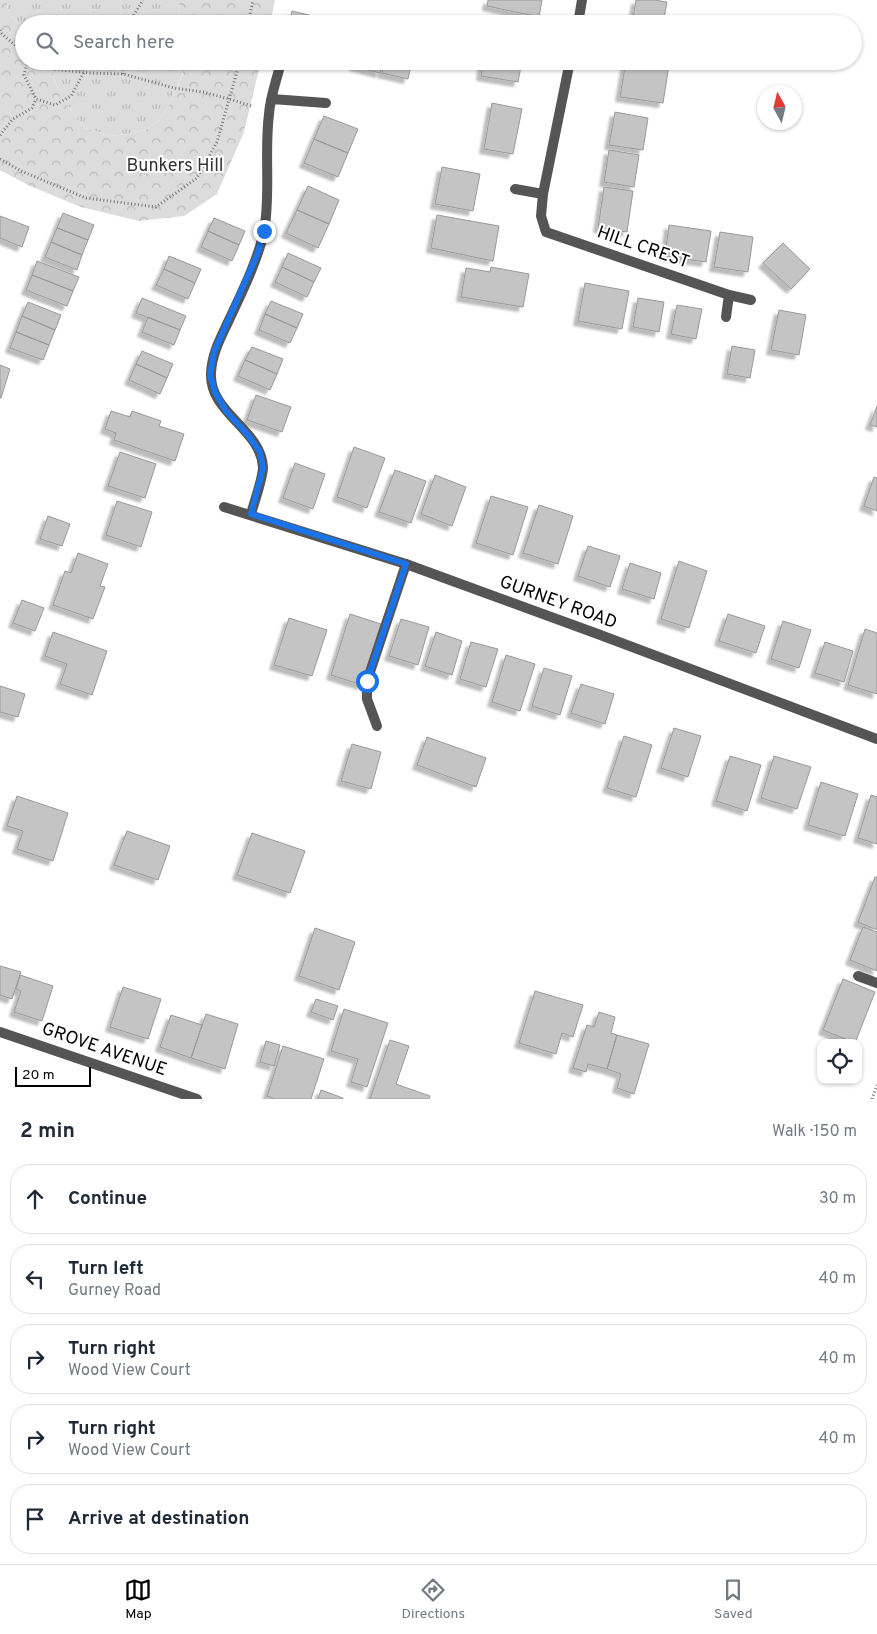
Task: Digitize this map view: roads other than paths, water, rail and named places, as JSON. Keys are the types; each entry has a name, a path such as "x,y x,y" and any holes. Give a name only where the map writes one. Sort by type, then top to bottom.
{"street":[{"path":"580,15 582,0"},
{"path":"251,514 263,468 260,452 248,435 226,411 215,392 210,375 214,352 257,255 264,231 267,198 269,112 279,70"},
{"path":"515,189 543,194 568,70"},
{"path":"272,100 326,103"},
{"name":"HILL CREST","path":"543,194 540,216 546,232 729,295 751,300"},
{"path":"726,317 729,295"},
{"name":"GURNEY ROAD","path":"224,507 406,564 877,739"},
{"path":"377,726 367,699 367,681 406,564"},
{"path":"858,976 877,983"},
{"name":"GROVE AVENUE","path":"0,1032 198,1099"}],"park label":[{"name":"Bunkers Hill","path":"175,166"}]}
